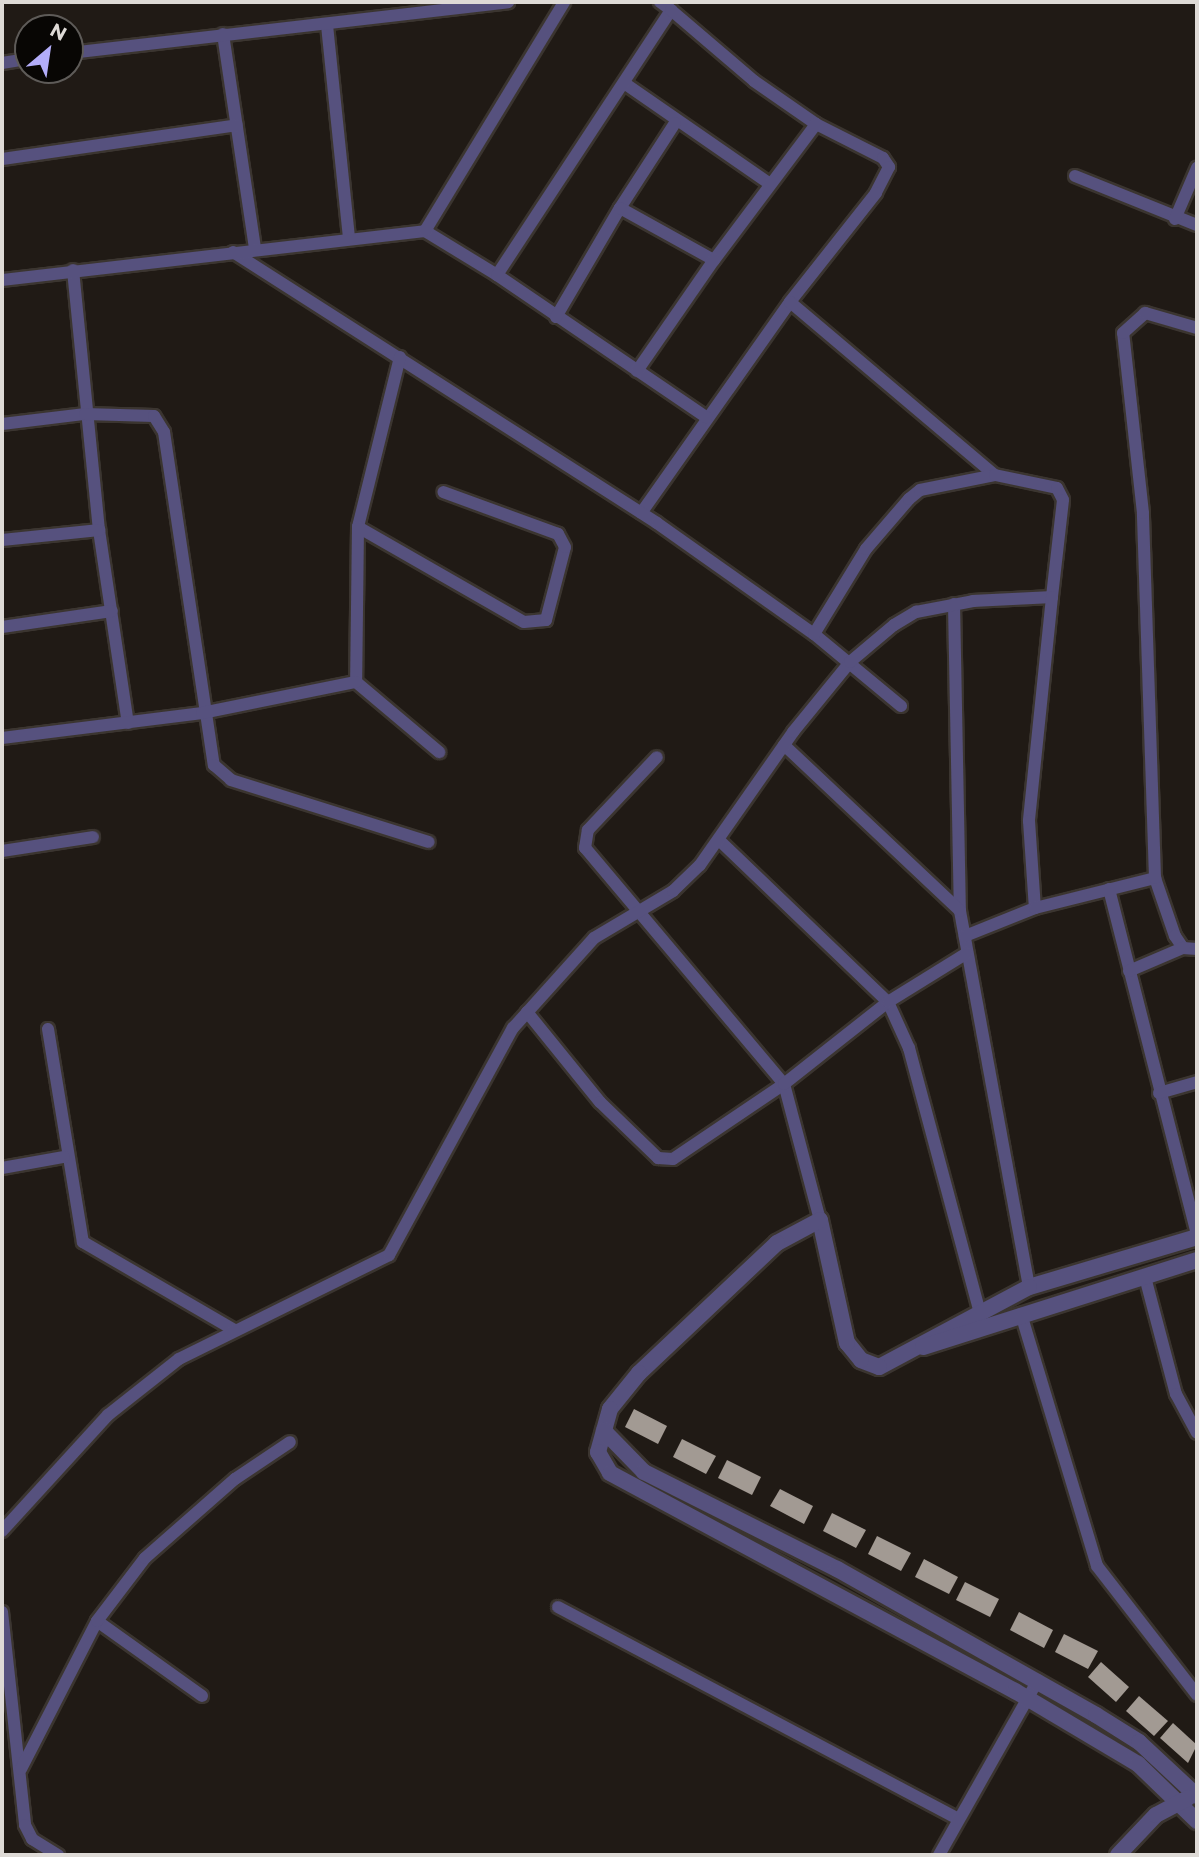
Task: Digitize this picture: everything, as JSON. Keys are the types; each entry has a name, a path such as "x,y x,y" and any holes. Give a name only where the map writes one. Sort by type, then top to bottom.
{"street":[{"path":"84,51 508,2"},
{"path":"425,231 564,2"},
{"path":"641,513 706,417 790,302 876,193 889,167 860,144 816,124 660,2"},
{"path":"497,275 627,85 671,10"},
{"path":"327,25 349,239"},
{"path":"223,34 255,249"},
{"path":"627,85 676,123 770,184"},
{"path":"556,317 620,208 676,123"},
{"path":"637,372 715,260 816,124"},
{"path":"2,159 237,125"},
{"path":"1175,219 1197,167"},
{"path":"1075,176 1175,219 1197,225"},
{"path":"620,208 715,260"},
{"path":"2,280 425,231 497,275 706,417"},
{"path":"233,252 641,513 814,634 847,666 901,706"},
{"path":"73,270 85,414 99,530 128,723"},
{"path":"790,302 995,475"},
{"path":"1183,948 1155,878 1143,513 1123,333 1145,313 1197,328"},
{"path":"356,682 358,527 400,357"},
{"path":"2,424 85,414 144,412 164,432 202,713 221,775 429,842"},
{"path":"814,634 866,549 920,490 995,475 1057,488 1063,500 1029,821 1035,908"},
{"path":"358,527 524,622 546,620 565,547 558,534 443,492"},
{"path":"2,540 99,530"},
{"path":"2,1531 108,1415 179,1359 389,1255 484,1075 527,1012 594,938 673,891 720,841 784,745 847,666 894,625 954,604 1052,597"},
{"path":"954,604 960,911 1029,1287"},
{"path":"2,627 113,611"},
{"path":"2,738 202,713 356,682"},
{"path":"356,682 439,752"},
{"path":"784,745 960,911"},
{"path":"657,757 584,839 635,913 784,1084 820,1220 848,1343 861,1360 878,1367 914,1350 1197,1259"},
{"path":"2,851 93,837"},
{"path":"720,841 888,1002 909,1048 979,1308"},
{"path":"965,936 1035,908 1155,878"},
{"path":"914,1350 979,1308 1029,1287 1197,1235 1109,889"},
{"path":"1129,971 1183,948 1197,949"},
{"path":"527,1012 600,1102 658,1158 673,1159 784,1084 888,1002 967,953"},
{"path":"48,1029 64,1157 83,1242 234,1330"},
{"path":"1159,1093 1197,1082"},
{"path":"2,1168 64,1157"},
{"path":"820,1220 777,1243 691,1319 625,1388 604,1431 598,1452 610,1473 1028,1698 1138,1765 1197,1821"},
{"path":"1145,1277 1176,1394 1196,1436"},
{"path":"1021,1314 1097,1566 1197,1695"},
{"path":"604,1431 644,1472 1038,1680 1139,1742 1196,1795 1156,1815 1118,1855"},
{"path":"21,1769 97,1621 145,1558 235,1479 290,1442"},
{"path":"558,1607 957,1818"},
{"path":"2,1612 25,1825 32,1839 58,1855"},
{"path":"97,1621 202,1696"},
{"path":"939,1855 957,1818 1038,1680"}],"building":[{"path":"634,1409 667,1426 658,1444 625,1427"},
{"path":"682,1439 716,1456 706,1474 673,1457"},
{"path":"727,1460 761,1477 752,1495 718,1478"},
{"path":"780,1489 813,1506 804,1524 770,1506"},
{"path":"832,1513 866,1530 856,1548 823,1531"},
{"path":"877,1536 911,1553 901,1571 868,1554"},
{"path":"924,1559 958,1577 949,1594 915,1577"},
{"path":"965,1582 999,1599 990,1617 956,1600"},
{"path":"1019,1612 1053,1630 1044,1648 1010,1630"},
{"path":"1064,1634 1098,1651 1088,1669 1055,1652"},
{"path":"1101,1662 1129,1687 1116,1702 1088,1677"},
{"path":"1139,1696 1168,1721 1154,1736 1126,1711"},
{"path":"1173,1723 1197,1745 1188,1763 1160,1738"}]}
